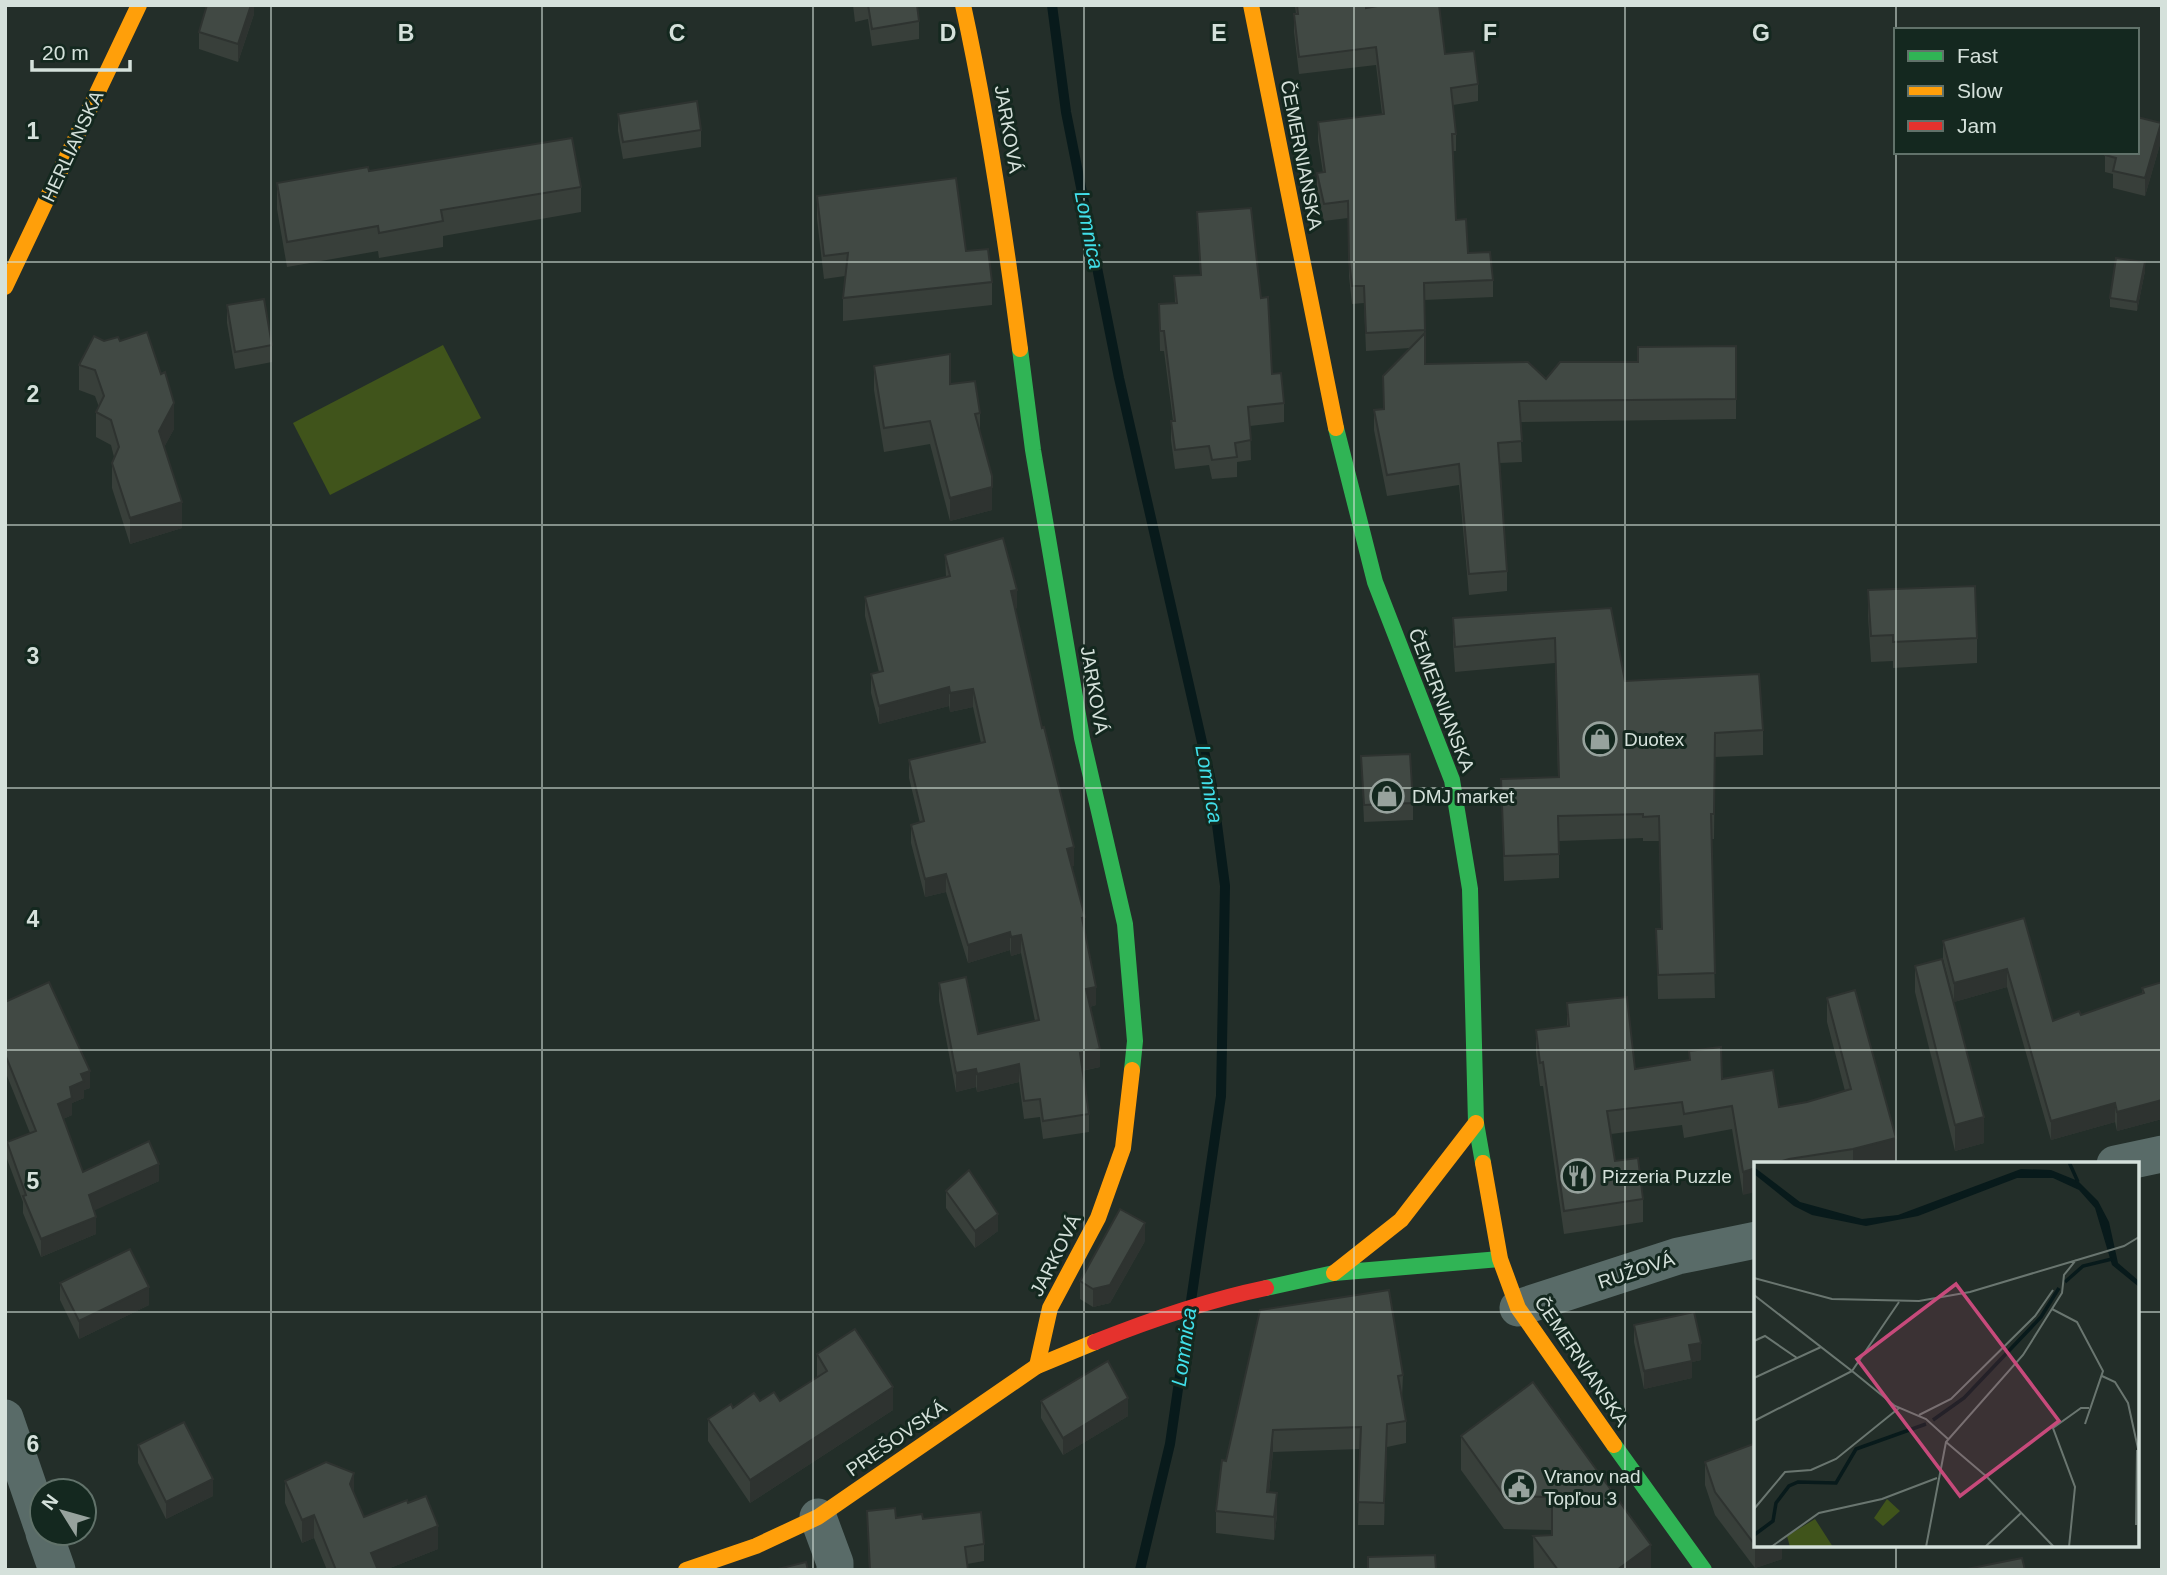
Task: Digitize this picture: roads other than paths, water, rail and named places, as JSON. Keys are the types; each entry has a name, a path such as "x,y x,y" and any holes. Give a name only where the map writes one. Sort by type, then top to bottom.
{"main road":[{"name":"HERLIANSKA","path":"5,287 139,5"},
{"name":"JARKOVÁ","path":"963,5 1002,213 1033,450 1082,738 1125,924 1135,1041 1124,1148 1098,1219 1050,1308 1037,1366"},
{"name":"ČEMERNIANSKA","path":"1251,5 1339,442 1374,582 1451,780 1469,889 1476,1123 1500,1259 1518,1308 1704,1570"},
{"path":"1334,1273 1401,1220 1476,1123"},
{"name":"PREŠOVSKÁ","path":"686,1570 755,1546 818,1517 1037,1366 1126,1330 1241,1293 1334,1273 1500,1259"}],"street":[{"path":"2124,1162 2162,1154"},
{"name":"RUŽOVÁ","path":"1518,1308 1678,1256 1754,1240"},
{"path":"5,1418 28,1485"},
{"path":"818,1517 835,1563 835,1570"},
{"path":"49,1547 57,1570"}],"waterway":[{"name":"Lomnica","path":"1052,5 1066,112 1119,378 1212,786 1225,886 1221,1096 1191,1301"},
{"name":"Lomnica","path":"1140,1570 1170,1444 1188,1320"}],"place":[{"name":"Duotex","path":"1600,739"},
{"name":"DMJ market","path":"1387,796"},
{"name":"Pizzeria Puzzle","path":"1578,1176"},
{"name":"Vranov nad Topľou 3","path":"1519,1487"}]}
